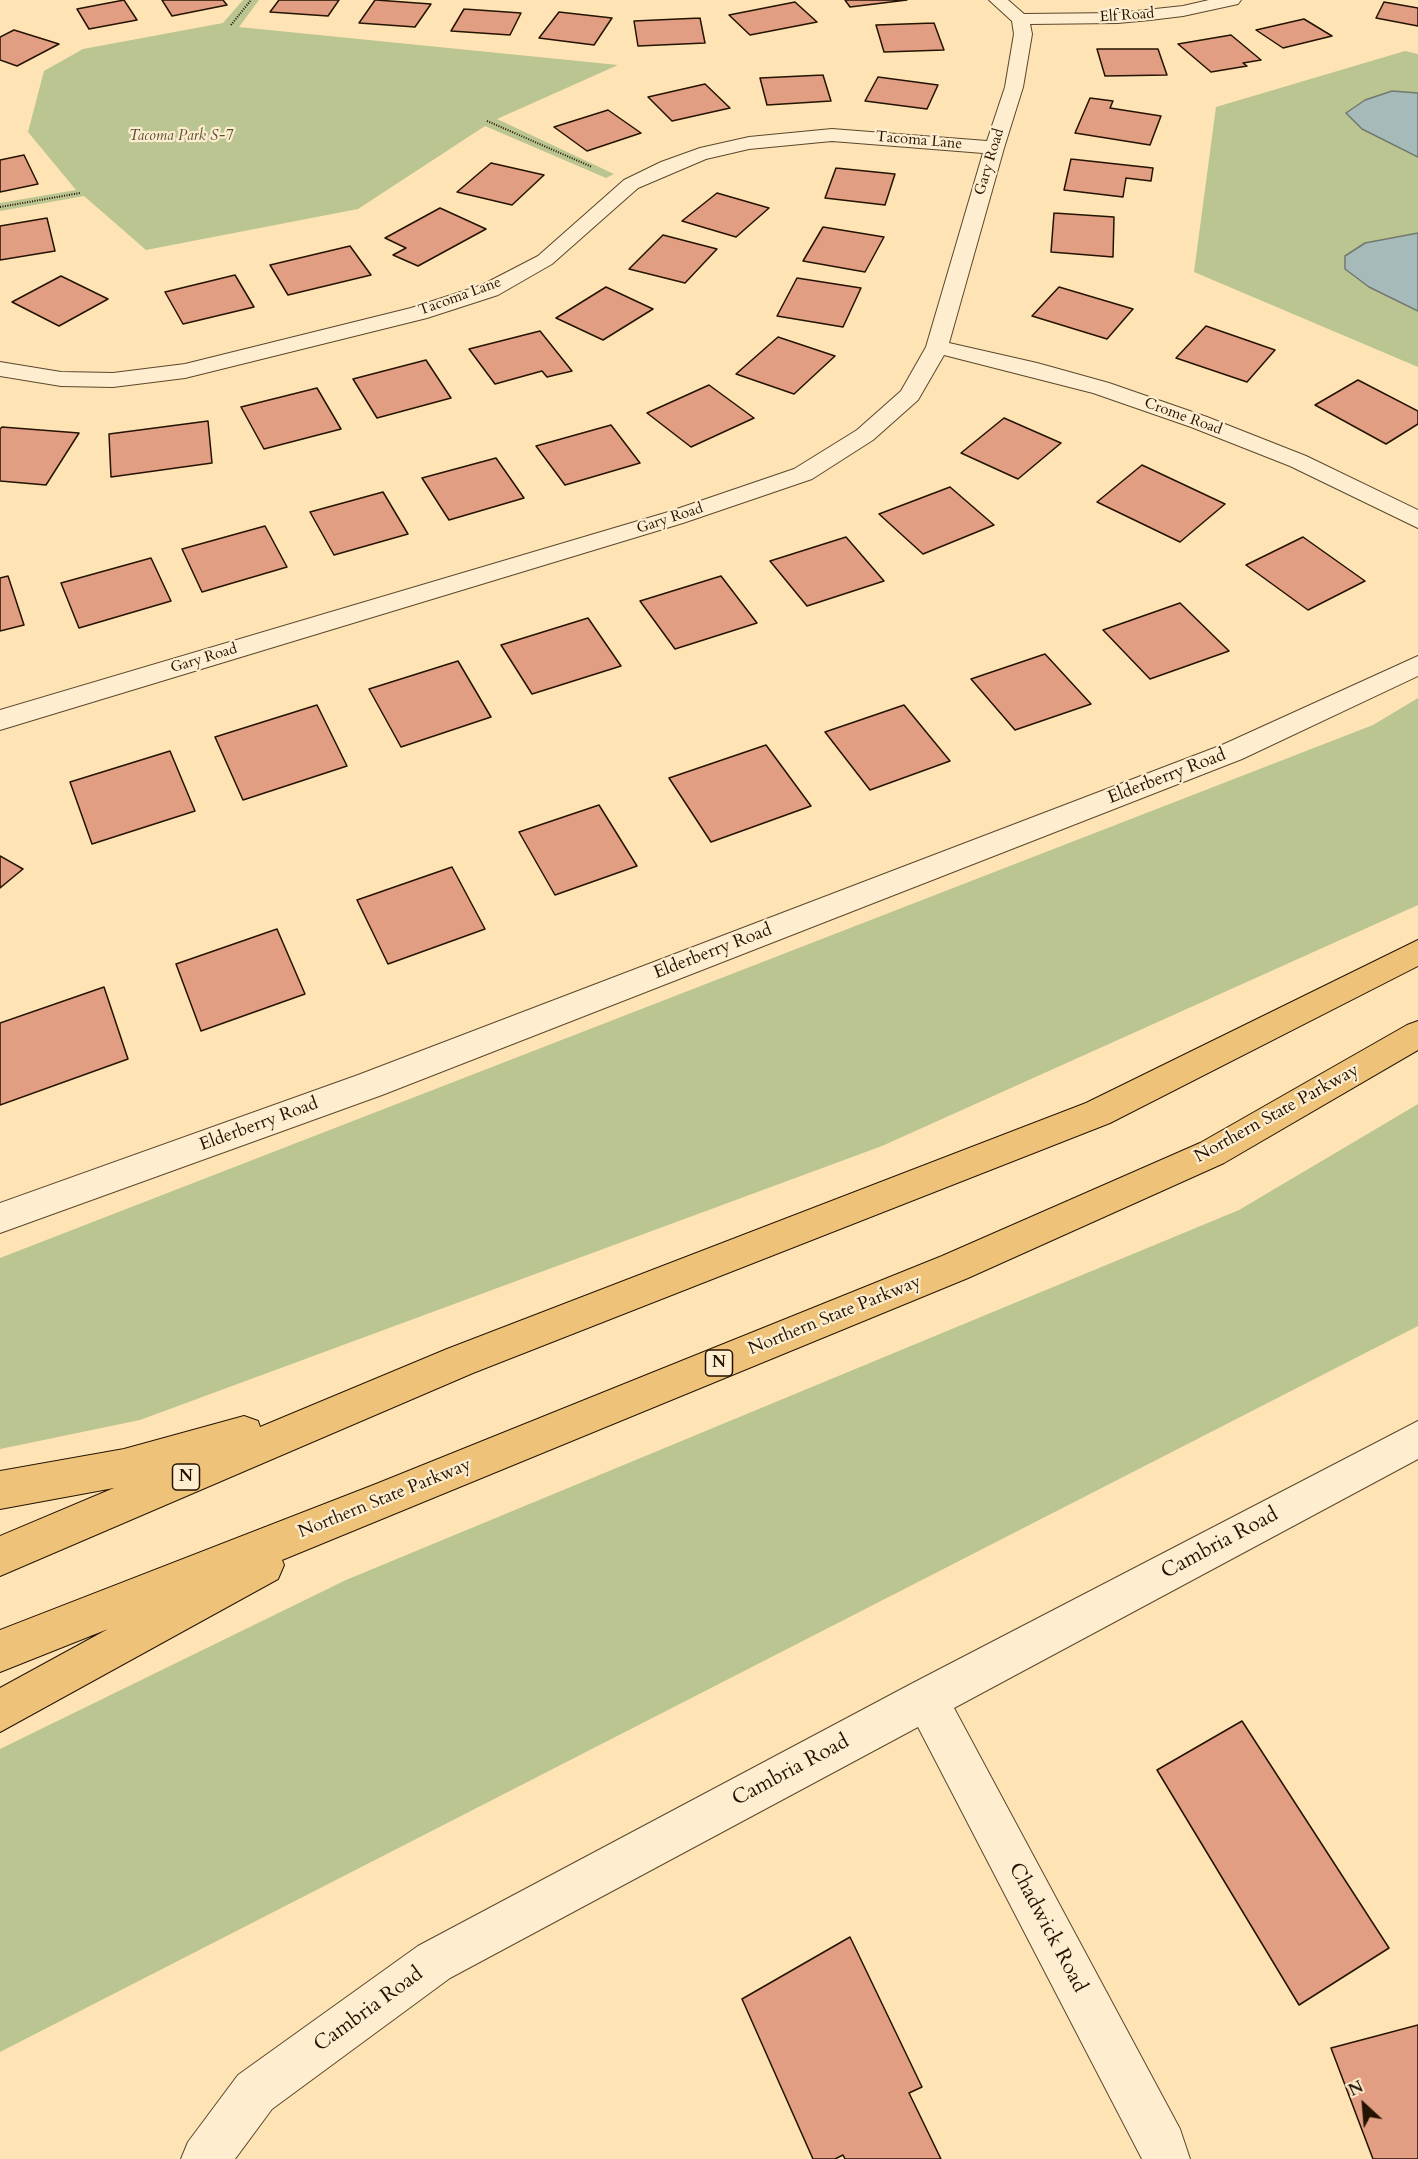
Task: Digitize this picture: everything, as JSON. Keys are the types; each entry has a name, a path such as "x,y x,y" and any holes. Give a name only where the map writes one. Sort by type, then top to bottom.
{"highway":[{"name":"N","path":"0,1556 460,1361 1098,1113 1418,952"},
{"name":"Northern State Parkway","path":"0,1651 376,1503 955,1267 1212,1153 1418,1034"},
{"path":"0,1490 124,1467 373,1398"},
{"path":"0,1711 376,1503"}],"street":[{"path":"998,0 1020,19"},
{"name":"Elf Road","path":"1020,19 1118,18 1183,11 1232,0"},
{"name":"Gary Road","path":"0,720 674,518 803,474 865,435 910,395 937,346 1014,87 1023,34 1020,19"},
{"name":"Tacoma Lane","path":"0,369 61,379 113,380 185,371 419,313 490,290 545,260 631,184 700,154 749,143 832,135 994,148"},
{"name":"Crome Road","path":"937,346 1101,388 1199,422 1298,461 1418,520"},
{"name":"Elderberry Road","path":"0,1218 381,1080 1232,752 1418,665"},
{"name":"Cambria Road","path":"205,2159 255,2092 434,1962 1418,1439"},
{"name":"Chadwick Road","path":"926,1699 1157,2136 1166,2159"}],"path":[{"path":"231,25 251,0"},
{"path":"487,121 631,184"},
{"path":"0,207 80,193"}],"green space":[{"name":"Tacoma Park S-7","path":"243,0 259,0 239,27 618,65 497,119 614,174 606,178 485,126 358,209 146,250 84,196 0,211 0,203 76,190 28,132 44,71 83,49 223,23"},
{"path":"1405,51 1418,54 1418,93 1392,91 1405,151 1418,157 1418,233 1365,243 1345,256 1346,269 1369,287 1418,311 1418,367 1194,272 1216,107"},
{"path":"1418,698 1418,905 882,1146 140,1420 0,1449 0,1258 1373,725"},
{"path":"1418,1104 1418,1326 0,2052 0,1749 346,1580 1239,1210"}],"shaded area":[{"path":"1392,91 1418,93 1418,157 1362,129 1346,113 1365,100"},
{"path":"1418,233 1418,311 1369,287 1345,269 1345,256 1365,243"}],"building":[{"path":"124,0 137,20 89,29 77,9"},
{"path":"162,0 223,0 227,5 172,16"},
{"path":"279,0 339,0 328,16 270,12"},
{"path":"375,0 431,4 415,27 359,23"},
{"path":"845,0 907,0 850,7"},
{"path":"795,2 817,22 750,35 729,15"},
{"path":"1384,2 1418,8 1418,26 1376,18"},
{"path":"464,9 521,13 510,35 451,31"},
{"path":"559,12 612,18 594,45 539,38"},
{"path":"700,18 705,43 638,46 634,21"},
{"path":"1304,19 1332,36 1283,48 1256,30"},
{"path":"934,23 944,50 884,52 876,25"},
{"path":"14,30 59,44 17,66 0,60 0,37"},
{"path":"1231,35 1261,60 1243,63 1247,66 1211,72 1178,44"},
{"path":"1097,49 1158,49 1167,75 1105,76"},
{"path":"823,75 831,101 767,105 760,78"},
{"path":"878,77 938,85 927,109 865,101"},
{"path":"705,84 730,108 672,121 648,97"},
{"path":"1090,98 1113,101 1110,108 1161,116 1150,145 1075,133"},
{"path":"608,110 641,133 587,151 554,127"},
{"path":"24,155 38,184 0,192 0,160"},
{"path":"1071,159 1153,168 1151,181 1126,178 1123,197 1064,190"},
{"path":"491,163 544,175 512,205 457,192"},
{"path":"836,168 895,174 885,205 825,198"},
{"path":"717,193 769,208 736,237 682,221"},
{"path":"440,208 486,229 418,266 393,255 406,248 385,238"},
{"path":"1054,213 1114,217 1113,257 1051,252"},
{"path":"47,218 55,251 0,260 0,226"},
{"path":"823,227 884,237 865,272 803,261"},
{"path":"663,235 717,249 685,283 629,269"},
{"path":"350,246 371,275 288,295 270,265"},
{"path":"235,275 254,307 183,324 165,292"},
{"path":"61,276 108,299 59,326 12,302"},
{"path":"797,278 861,288 843,327 777,316"},
{"path":"606,287 653,309 603,340 556,318"},
{"path":"1059,287 1133,309 1107,339 1032,316"},
{"path":"1206,326 1275,350 1247,382 1176,358"},
{"path":"540,331 572,371 547,377 542,371 495,384 469,349"},
{"path":"778,337 835,356 794,394 736,374"},
{"path":"426,360 451,398 377,418 353,379"},
{"path":"1358,380 1418,411 1418,424 1386,444 1315,405"},
{"path":"709,385 754,418 691,447 647,413"},
{"path":"317,388 341,429 264,449 241,407"},
{"path":"1004,418 1061,443 1018,479 961,453"},
{"path":"208,421 212,463 111,477 109,434"},
{"path":"611,425 640,463 565,485 536,446"},
{"path":"2,427 79,433 46,485 0,481 0,429"},
{"path":"496,458 524,498 449,520 422,478"},
{"path":"1142,465 1225,504 1180,542 1097,502"},
{"path":"950,487 994,525 923,554 879,514"},
{"path":"383,492 408,534 334,555 310,512"},
{"path":"265,526 287,567 202,592 182,549"},
{"path":"846,537 884,581 807,606 770,561"},
{"path":"1303,537 1365,581 1308,610 1246,565"},
{"path":"151,558 171,601 79,628 61,583"},
{"path":"8,576 24,625 0,631 0,578"},
{"path":"721,576 757,623 675,649 640,601"},
{"path":"1180,603 1229,651 1150,679 1103,630"},
{"path":"588,618 621,666 532,694 501,645"},
{"path":"1045,654 1091,704 1015,730 971,679"},
{"path":"458,661 491,717 401,747 369,689"},
{"path":"317,705 347,766 243,800 215,737"},
{"path":"904,705 950,761 870,790 825,732"},
{"path":"766,745 811,806 711,842 669,778"},
{"path":"170,751 195,811 92,844 70,782"},
{"path":"599,805 637,866 555,895 519,832"},
{"path":"0,856 23,869 0,888"},
{"path":"452,867 485,929 388,964 357,900"},
{"path":"277,929 305,994 201,1031 176,964"},
{"path":"104,987 128,1059 0,1105 0,1023"},
{"path":"1242,1721 1389,1948 1299,2005 1157,1770"},
{"path":"850,1937 922,2087 909,2093 941,2159 845,2159 843,2155 835,2159 813,2159 742,1999"},
{"path":"1418,2025 1418,2159 1373,2159 1331,2048"}]}
